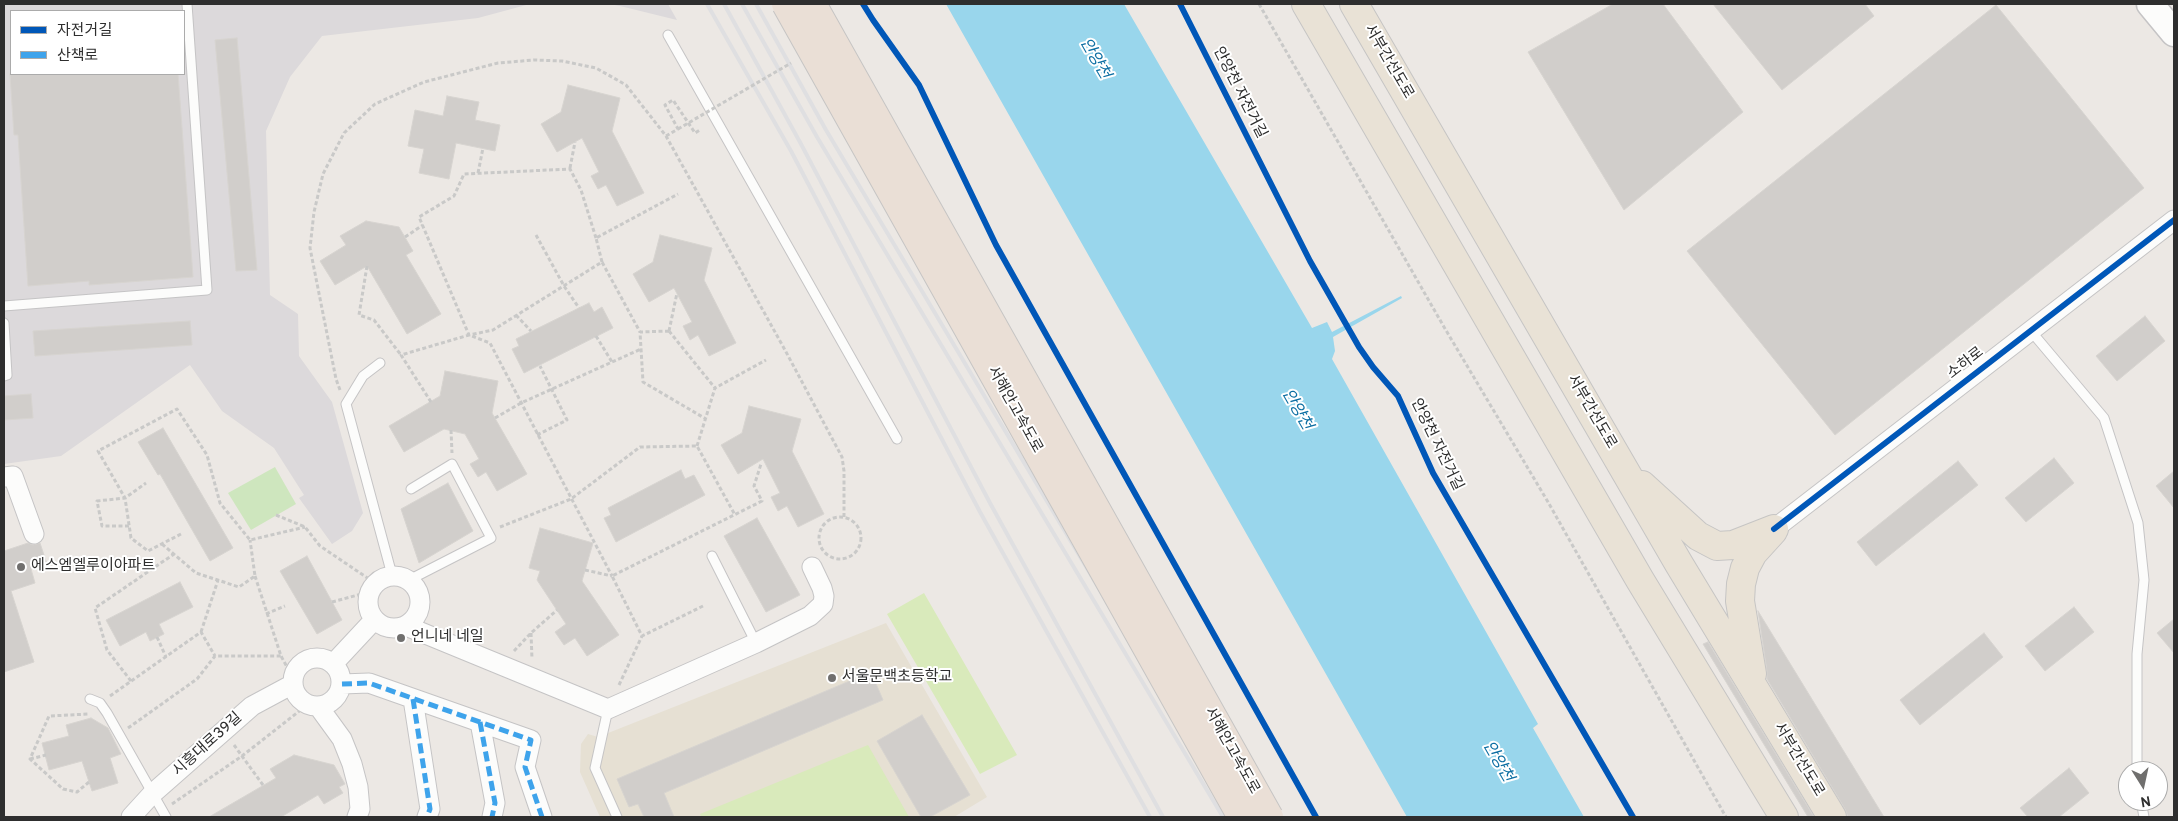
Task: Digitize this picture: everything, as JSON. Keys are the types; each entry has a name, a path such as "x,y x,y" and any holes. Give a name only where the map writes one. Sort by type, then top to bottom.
{"highway":[{"name":"서해안고속도로","path":"786,4 1242,817"},
{"name":"서해안고속도로","path":"812,4 1269,817"},
{"path":"1306,4 1640,580 1784,817"},
{"name":"서부간선도로","path":"1354,4 1625,470 1832,817"},
{"path":"1625,470 1698,536 1716,546 1733,545 1774,529"},
{"path":"1754,688 1740,601 1741,584 1746,568 1754,553 1774,529"}],"main road":[{"path":"2150,4 2174,33"}],"street":[{"name":"소하로","path":"1774,529 2174,220"},
{"path":"4,477 13,476 34,534"},
{"path":"393,585 368,606 374,620 384,627 406,626 608,709 756,643 810,616 823,604 822,588 812,567"},
{"path":"393,585 418,613 406,626"},
{"path":"393,585 457,646"},
{"path":"333,664 374,620"},
{"path":"313,705 326,705 337,697 342,684 341,676 333,664 321,659 307,661 290,676 298,696 313,705 342,739 352,764 358,787 360,809 356,817"},
{"name":"시흥대로39길","path":"131,817 152,794 252,706 290,676"},
{"path":"342,684 369,683 531,740 524,767 542,817"},
{"path":"413,698 430,809 427,817"},
{"path":"480,722 495,803 492,817"}],"lane":[{"path":"4,306 207,290 187,4"},
{"path":"668,35 897,439"},
{"path":"4,323 7,376 4,376"},
{"path":"2030,330 2104,418 2138,523 2144,580 2137,654 2137,761"},
{"path":"380,363 363,376 346,404 393,585 491,538 452,464 411,489"},
{"path":"712,556 756,643"},
{"path":"90,699 100,703 120,733 164,814"},
{"path":"608,709 595,768 617,817"}],"path":[{"path":"1259,4 1444,326 1548,502 1726,817"},
{"path":"346,404 336,379 310,248 314,212 323,174 344,132 374,104 424,82 498,63 534,60 562,61 596,68 626,85 666,136 785,350 842,457 844,517"},
{"path":"666,136 791,62"},
{"path":"678,129 665,105 674,100 695,133 700,130"},
{"path":"575,142 570,168 582,190 602,262 640,332 643,382 706,419"},
{"path":"478,173 483,148"},
{"path":"570,168 464,174 454,196 419,217 469,335 490,343 642,636"},
{"path":"596,238 678,194"},
{"path":"405,237 423,225"},
{"path":"536,235 564,286 579,308"},
{"path":"401,355 493,330 602,262"},
{"path":"368,266 359,315 374,320 401,355 430,402"},
{"path":"669,331 677,293"},
{"path":"516,315 531,331"},
{"path":"640,332 669,331"},
{"path":"669,331 715,388"},
{"path":"596,336 612,362"},
{"path":"495,418 521,403 641,349"},
{"path":"735,515 697,446 715,388 766,360"},
{"path":"537,435 567,420 553,388 540,366"},
{"path":"181,534 148,551 131,538 125,498 98,451 177,409 207,455 220,503 250,540 255,576 266,614 290,676"},
{"path":"451,430 452,464"},
{"path":"488,532 571,499 640,446 697,446"},
{"path":"585,570 612,576 762,502 754,486 760,464"},
{"path":"129,526 102,526 97,501 125,498 146,483"},
{"path":"276,516 305,527 320,546 393,585"},
{"path":"844,517 856,524 860,530 860,544 851,556 838,559 825,553 819,541 819,534 821,528 831,518 844,517"},
{"path":"250,540 305,527"},
{"path":"162,544 196,573 239,587 255,576"},
{"path":"131,681 108,650 95,608 174,554"},
{"path":"100,703 201,632 218,580"},
{"path":"332,602 393,585"},
{"path":"266,614 285,606"},
{"path":"608,709 642,636 703,606"},
{"path":"502,664 531,632 557,610"},
{"path":"201,632 215,656"},
{"path":"531,632 532,677"},
{"path":"157,637 166,657"},
{"path":"215,656 281,656"},
{"path":"120,733 197,679 215,656"},
{"path":"164,814 313,705"},
{"path":"30,759 49,716 107,713"},
{"path":"234,744 263,785"},
{"path":"30,759 46,756"},
{"path":"30,759 63,789 77,792 89,782"}],"shaded area":[{"path":"4,4 530,4 478,18 322,36 290,77 266,131 270,295 298,314 299,356 332,402 363,513 352,531 332,544 299,498 304,495 274,448 222,411 190,365 61,456 4,464"},
{"path":"609,4 668,4 677,20 620,6"},
{"name":"서울문백초등학교","path":"886,623 987,797 954,817 600,817 580,772 581,744 588,734 598,737"}],"green space":[{"path":"275,467 296,504 251,530 228,493"},
{"path":"924,593 1017,755 980,774 887,614"},
{"path":"868,745 909,817 701,817 700,814"}],"water":[{"name":"안양천","path":"946,4 1124,4 1312,328 1327,322 1332,332 1401,296 1402,298 1333,337 1335,351 1332,359 1538,724 1533,728 1584,817 1407,817"}],"building":[{"path":"1613,4 1663,4 1743,112 1624,210 1528,52"},
{"path":"1713,4 1865,4 1874,16 1782,90"},
{"path":"1996,5 2144,188 1835,435 1687,251"},
{"path":"237,38 257,270 236,271 215,40"},
{"path":"10,75 178,75 193,277 89,285 89,281 28,286 18,135 14,135"},
{"path":"568,85 620,98 612,131 644,193 617,206 606,185 598,189 591,176 599,172 582,138 557,152 541,124 561,112"},
{"path":"447,96 479,102 475,120 500,125 495,151 456,143 449,179 419,173 424,149 408,146 415,110 443,116"},
{"path":"366,221 399,227 413,251 406,255 441,314 407,334 367,266 335,285 320,261 346,245 340,236"},
{"path":"660,235 712,248 704,280 736,343 709,356 698,335 690,340 683,326 692,322 674,288 649,302 633,274 653,262"},
{"path":"589,303 594,312 602,307 613,328 524,373 512,349 519,346 516,339"},
{"path":"2145,316 2165,341 2117,381 2096,356"},
{"path":"190,321 192,345 35,356 33,331"},
{"path":"445,371 498,381 492,413 527,474 497,491 486,472 478,477 470,464 479,459 465,434 444,429 404,452 389,426 440,396"},
{"path":"31,394 33,418 4,420 4,396"},
{"path":"749,406 801,419 792,451 824,514 798,527 787,506 778,511 771,497 780,493 763,459 738,474 721,445 742,433"},
{"path":"163,428 233,548 210,561 160,474 158,475 138,442"},
{"path":"2054,458 2074,483 2026,522 2005,498"},
{"path":"1958,461 1978,485 1876,566 1857,542"},
{"path":"681,470 685,479 694,475 705,495 616,542 604,518 611,515 608,508"},
{"path":"2174,471 2174,508 2156,486"},
{"path":"448,483 473,531 419,563 401,509"},
{"path":"757,518 800,595 766,612 724,536"},
{"path":"540,528 593,543 582,581 619,635 587,656 575,638 564,645 555,632 566,624 537,580 540,571 529,568"},
{"path":"28,543 33,545 40,543 47,564 31,569 35,583 11,591 34,662 4,672 4,551"},
{"path":"307,556 342,620 317,634 280,571"},
{"path":"180,582 193,607 159,624 164,634 150,641 146,632 120,646 106,620"},
{"path":"2074,607 2094,632 2045,671 2025,646"},
{"path":"1758,611 1884,817 1848,817 1767,679"},
{"path":"2174,619 2174,653 2157,633"},
{"path":"1984,633 2003,657 1920,725 1900,700"},
{"path":"1708,642 1814,817 1808,817 1703,644"},
{"path":"871,672 883,700 664,793 674,817 644,817 638,804 629,807 617,779"},
{"path":"922,715 970,795 930,817 921,817 877,741"},
{"path":"91,718 108,728 121,754 110,758 118,783 92,791 82,761 49,770 42,743 69,736 66,725"},
{"path":"294,755 334,765 345,784 339,787 343,793 324,804 318,795 281,817 209,817 276,778 270,769"},
{"path":"2069,768 2089,793 2059,817 2028,817 2020,808"}],"railway":[{"path":"707,4 791,151 980,512 1150,817"},
{"path":"724,4 801,144 990,503 1163,817"},
{"path":"742,4 817,137 1223,817"},
{"path":"756,4 826,130 1235,817"}],"marked path":[{"path":"342,684 369,683 531,740 525,767 542,817"},
{"path":"413,699 430,809 427,817"},
{"path":"480,722 495,803 492,817"}],"cycle path":[{"path":"863,4 919,85 996,245 1316,817"},
{"name":"안양천 자전거길","path":"1180,4 1310,261 1359,347 1373,367 1398,396 1433,473 1633,817"},
{"path":"1774,529 2174,220"}],"place":[{"name":"에스엠엘루이아파트","path":"21,567"},
{"name":"언니네 네일","path":"401,638"},
{"name":"서울문백초등학교","path":"832,678"}]}
